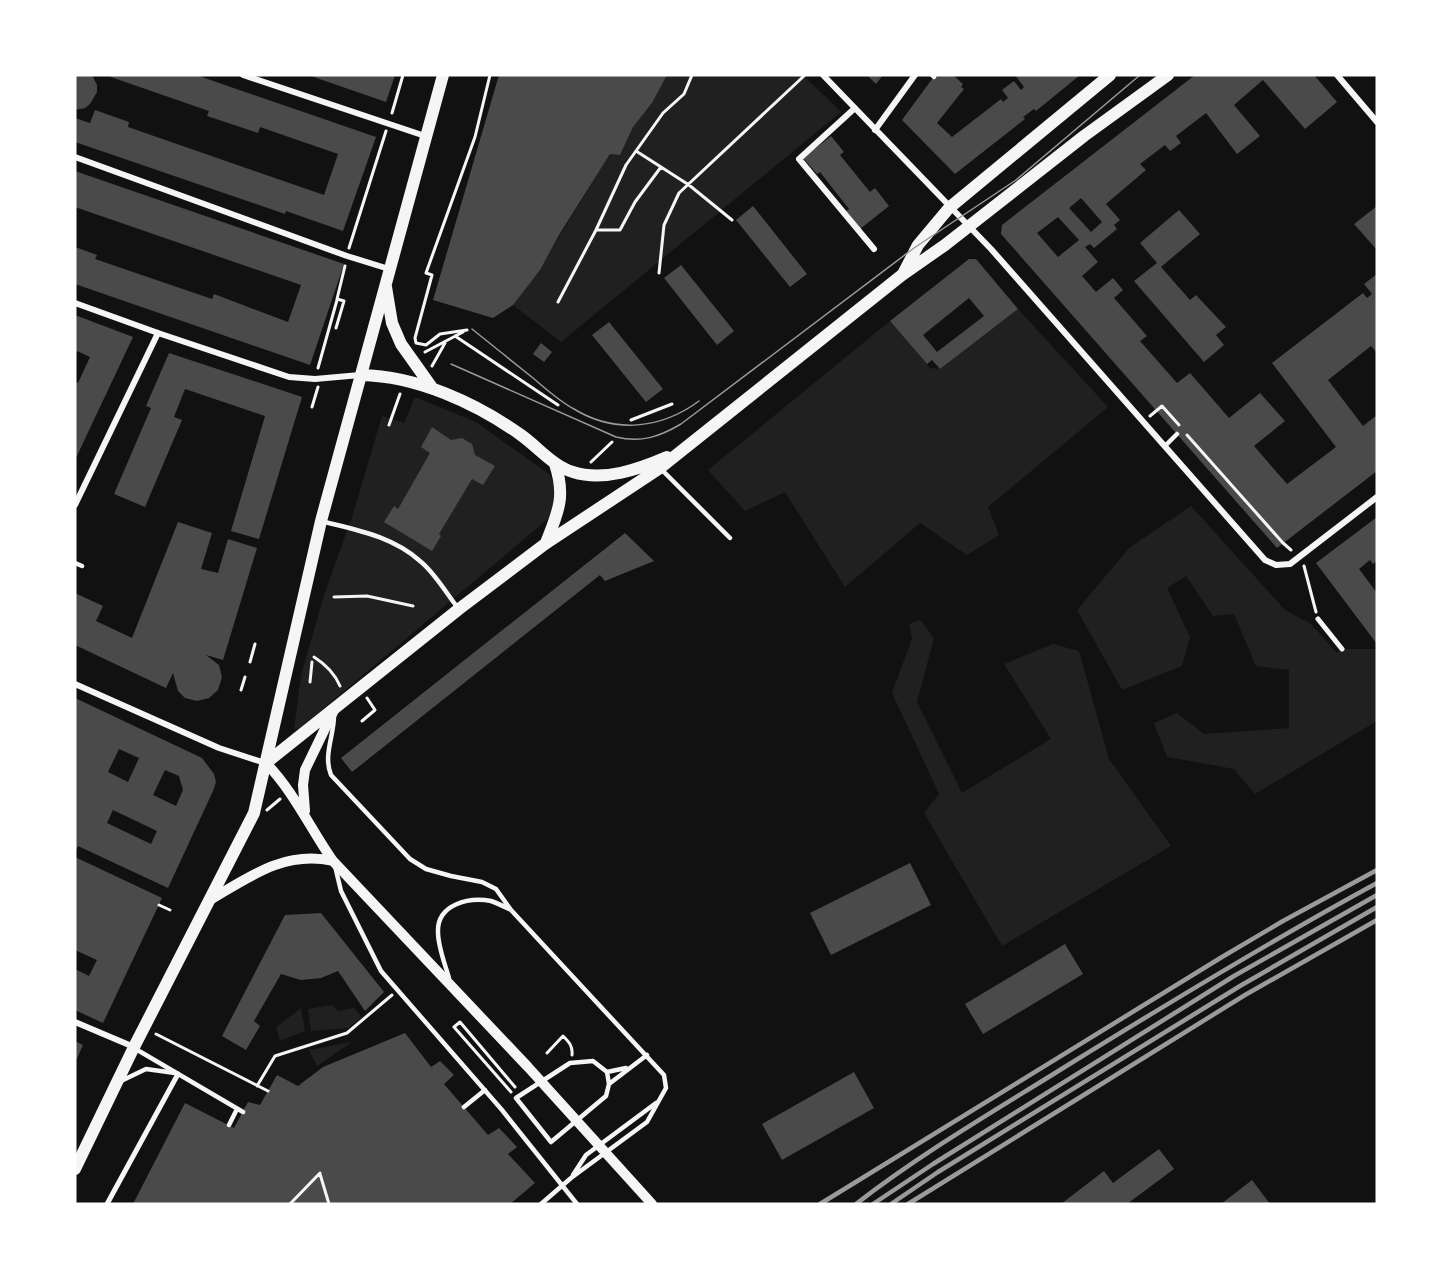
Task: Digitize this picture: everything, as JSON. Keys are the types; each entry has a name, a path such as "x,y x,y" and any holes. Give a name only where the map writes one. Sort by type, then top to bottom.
{"main road":[{"path":"75,1169 134,1047 250,822 266,763 321,521 443,75"},
{"path":"902,275 922,238 949,208 1110,75"},
{"path":"266,763 459,609 545,544 660,468 902,275 1168,75"},
{"path":"386,283 392,323 401,344 434,390"},
{"path":"361,375 394,377 465,403 522,436 555,464 574,472 602,475 622,472 644,466 685,449"},
{"path":"545,544 560,508 562,495 555,464"}],"street":[{"path":"243,75 425,136"},
{"path":"824,75 949,208 991,249 1265,560 1276,565 1290,564 1377,497"},
{"path":"875,130 915,75"},
{"path":"1337,75 1377,122"},
{"path":"855,108 799,159 874,249"},
{"path":"75,157 347,256 389,269"},
{"path":"75,303 289,377 317,382 361,375"},
{"path":"75,504 158,333"},
{"path":"1318,619 1341,649"},
{"path":"75,684 219,748 266,763 288,789 333,861 528,1067 652,1204"},
{"path":"306,817 303,785 305,770 334,710"},
{"path":"210,900 284,861 311,857 333,861"},
{"path":"75,1022 134,1047"},
{"path":"107,1204 178,1074"}],"lane":[{"path":"1165,446 1177,434"},
{"path":"660,468 730,538"},
{"path":"321,521 381,537 408,551 422,562 459,609"},
{"path":"75,563 82,566"},
{"path":"334,710 334,725 328,753 331,775 410,859 426,869 482,882 496,889 511,910 664,1075 666,1088 647,1122 571,1178 541,1204"},
{"path":"333,861 341,891 381,970 485,1090 577,1204"},
{"path":"450,984 437,931 439,921 446,909 462,901 477,900 493,902 511,910"},
{"path":"134,1047 240,1110 229,1125"},
{"path":"609,1084 647,1055"},
{"path":"593,1060 607,1072 609,1084 606,1096 551,1142 516,1098 570,1063 593,1060"},
{"path":"607,1072 628,1068"},
{"path":"117,1082 146,1069 178,1074"},
{"path":"464,1107 485,1090"},
{"path":"571,1178 586,1155 658,1102"}],"path":[{"path":"312,407 347,256 403,75"},
{"path":"425,352 467,330 440,334 426,345 417,343 415,338 432,275 426,273 476,137 490,75"},
{"path":"558,302 596,230 626,165 663,113 684,94 692,75"},
{"path":"659,273 664,225 679,193 805,75"},
{"path":"636,151 689,184 732,219"},
{"path":"596,230 620,230 635,202 662,167"},
{"path":"336,328 344,301 337,299"},
{"path":"455,336 558,405"},
{"path":"432,366 446,341"},
{"path":"389,425 400,394"},
{"path":"631,420 672,404"},
{"path":"1144,422 1162,406 1282,543 1301,556 1318,619"},
{"path":"590,463 612,442"},
{"path":"334,597 367,596 413,606"},
{"path":"250,662 255,644"},
{"path":"314,657 336,677 348,699"},
{"path":"310,682 312,662"},
{"path":"241,690 245,677"},
{"path":"362,721 375,710"},
{"path":"159,905 170,910"},
{"path":"257,1086 275,1056 347,1033 391,996"},
{"path":"516,1098 454,1027 460,1022 521,1093"},
{"path":"144,1028 268,1092"},
{"path":"547,1053 562,1036 570,1042 572,1049 570,1063"},
{"path":"290,1204 320,1173 329,1204"}],"shaded area":[{"path":"667,75 803,75 841,112 561,342 513,305 551,250 610,154 620,155 633,127 652,103"},
{"path":"1018,309 1108,407 988,507 999,535 967,555 920,523 845,587 785,492 745,511 708,470 890,321 930,368 940,369"},
{"path":"415,397 476,422 549,474 559,495 549,518 299,729 294,729 301,675 324,595 352,517 382,416 404,423"},
{"path":"1191,506 1285,610 1311,624 1337,653 1342,649 1377,649 1377,721 1255,794 1234,769 1167,757 1154,723 1177,713 1204,734 1289,728 1289,670 1256,666 1234,614 1213,616 1186,576 1167,588 1190,637 1182,666 1122,690 1077,610 1129,548"},
{"path":"920,620 934,638 917,702 962,793 1051,739 1004,664 1053,644 1079,651 1109,759 1171,846 1002,946 924,813 939,794 892,693 912,639 909,624"},
{"path":"332,1005 338,1011 354,1008 362,1017 348,1028 311,1031 308,1009"},
{"path":"301,1008 305,1031 280,1041 276,1027"},
{"path":"352,1042 317,1066 309,1050"}],"building":[{"path":"75,75 92,75 97,85 97,92 90,104 85,108 75,110"},
{"path":"105,75 196,75 376,137 343,231 286,211 285,214 75,142 75,118 90,123 95,110 129,122 128,127 324,195 338,154 260,127 258,133 207,116 209,111"},
{"path":"308,75 395,75 386,102"},
{"path":"499,75 667,75 652,103 633,127 620,155 610,154 559,235 540,270 513,305 493,318 433,300"},
{"path":"867,75 883,75 876,84"},
{"path":"935,75 953,75 963,84 961,87 964,89 937,123 952,137 1001,99 1003,102 1008,98 1002,90 1014,81 1021,90 1024,87 1015,75 1080,75 1036,111 1034,109 1023,117 1025,119 955,174 902,120"},
{"path":"1195,75 1314,75 1337,102 1305,129 1263,80 1234,105 1260,136 1237,154 1206,113 1176,136 1181,143 1170,151 1165,145 1140,164 1146,170 1106,204 1120,220 1114,225 1117,229 1094,248 1090,244 1085,247 1098,262 1082,276 1096,292 1113,278 1123,290 1114,298 1147,336 1140,341 1177,383 1190,373 1229,418 1260,393 1285,421 1254,446 1287,484 1336,447 1272,363 1363,293 1367,298 1372,294 1364,284 1377,274 1377,353 1371,346 1328,380 1363,426 1377,415 1377,471 1277,548 1001,234 1002,225","holes":["1081,198 1102,222 1091,232 1069,208","1058,217 1079,240 1058,257 1037,233"]},
{"path":"831,136 844,152 840,155 870,192 875,188 889,206 860,229 846,211 849,209 820,172 817,174 803,158"},
{"path":"75,171 344,264 310,365 75,284 75,247 97,255 95,259 212,299 214,294 288,322 301,285 75,207"},
{"path":"753,206 807,274 790,287 736,220"},
{"path":"1377,206 1377,250 1354,224"},
{"path":"1179,210 1200,234 1161,267 1190,300 1196,295 1226,327 1216,335 1224,345 1204,362 1134,281 1157,263 1140,243"},
{"path":"969,259 976,259 1018,309 940,369 932,360 927,364 890,321","holes":["969,298 984,316 937,352 923,335"]},
{"path":"681,265 734,331 717,345 664,278"},
{"path":"75,315 133,337 75,460 75,382 78,383 90,357 77,351 75,356"},
{"path":"609,322 663,389 646,402 592,335"},
{"path":"541,343 552,352 544,362 533,354"},
{"path":"169,353 302,397 259,539 231,531 265,416 185,389 174,417 182,420 145,507 114,494 151,408 146,406"},
{"path":"432,427 451,440 462,438 472,444 475,455 495,466 483,485 472,479 439,534 441,536 432,551 384,522 394,506 398,509 430,453 421,447"},
{"path":"1377,517 1377,561 1373,564 1370,560 1359,569 1377,593 1377,644 1316,563"},
{"path":"178,522 212,533 201,569 218,573 228,539 257,548 223,660 206,655 219,665 222,677 218,690 209,698 197,701 185,698 178,691 173,673 166,688 75,645 75,593 103,606 96,621 132,638"},
{"path":"625,533 654,561 605,581 600,575 352,772 341,758"},
{"path":"75,698 202,758 214,774 216,782 213,791 168,888 78,846 75,853","holes":["119,749 139,758 128,782 108,772","165,770 179,776 183,790 176,806 153,795","113,810 157,831 151,844 107,823"]},
{"path":"75,857 162,898 103,1023 75,1010 75,969 89,976 97,960 75,950"},
{"path":"910,863 931,905 831,955 810,913"},
{"path":"321,913 384,992 365,1011 338,971 321,978 301,980 281,974 254,1021 260,1026 246,1050 222,1036 285,915"},
{"path":"1065,944 1083,974 983,1034 965,1004"},
{"path":"405,1033 431,1067 440,1061 454,1075 444,1084 488,1135 499,1128 517,1147 508,1154 535,1183 510,1204 133,1204 185,1103 234,1128 248,1102 260,1105 277,1075 298,1086 323,1067"},
{"path":"75,1041 83,1045 75,1063"},
{"path":"854,1072 874,1108 782,1160 762,1124"},
{"path":"1159,1149 1174,1169 1127,1204 1061,1204 1104,1171 1113,1183"},
{"path":"1252,1180 1270,1204 1221,1204"}],"tram line":[{"path":"451,364 616,437 642,439 665,432 681,424 914,248 1016,180 1140,75"},
{"path":"472,329 563,402 590,417 605,422 622,425 654,422 669,418 699,401"}],"railway":[{"path":"820,1204 1222,957 1377,870"},
{"path":"856,1204 934,1149 1106,1041 1260,949 1377,883"},
{"path":"873,1204 1234,976 1377,895"},
{"path":"891,1204 938,1172 1240,986 1377,907"},
{"path":"908,1204 1245,995 1377,920"}]}
